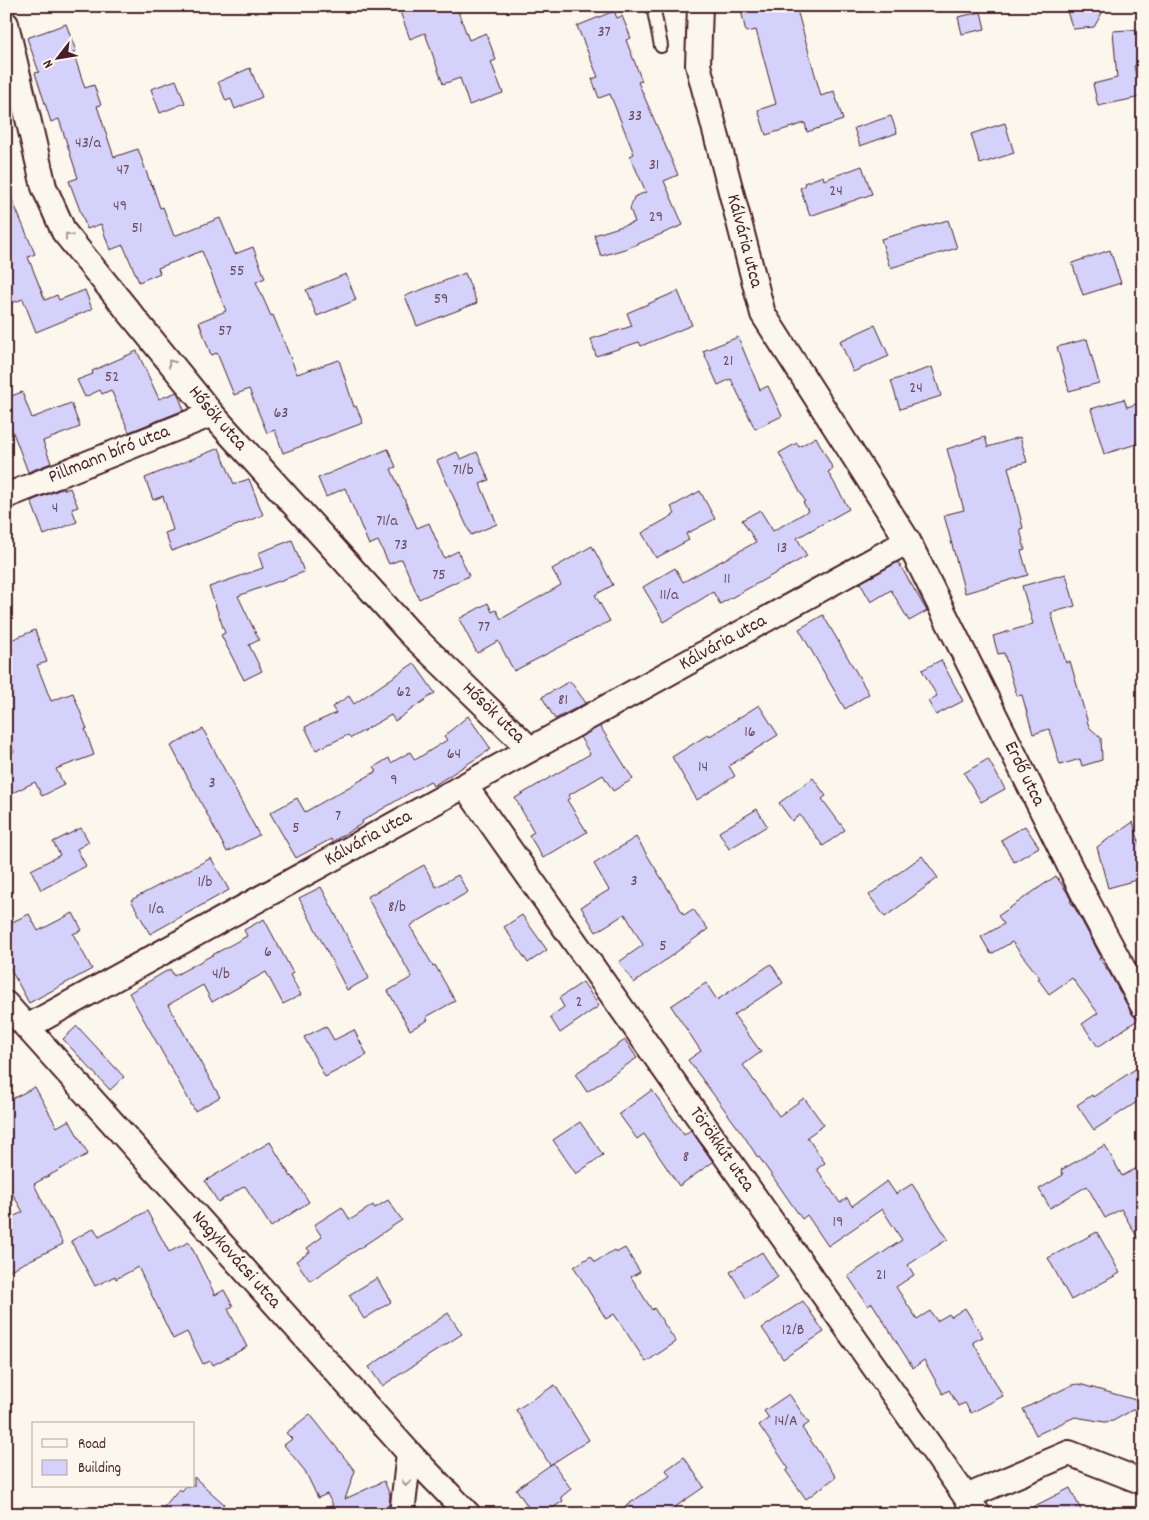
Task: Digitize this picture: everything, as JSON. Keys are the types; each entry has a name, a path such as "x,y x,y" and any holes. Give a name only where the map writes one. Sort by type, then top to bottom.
{"street":[{"name":"Kálvária utca","path":"27,1027 908,541 763,314 698,65 700,6"},
{"name":"Hősök utca","path":"6,24 44,187 64,232 212,414 410,633 530,750"},
{"name":"Pillmann bíró utca","path":"6,496 212,414"},
{"name":"Erdő utca","path":"908,541 1086,901 1143,1006"},
{"name":"Törökkút utca","path":"464,786 972,1505"},
{"name":"Nagykovácsi utca","path":"6,1004 409,1453 468,1514"},
{"path":"402,1514 409,1453"},
{"path":"972,1505 1069,1453 1143,1482"}],"lane":[{"path":"653,6 660,46"}],"building":[{"path":"398,6 456,6 469,40 486,33 496,60 491,62 503,93 469,105 460,78 443,84 425,33 410,39"},
{"path":"740,6 796,6 821,96 834,91 843,120 807,132 805,123 766,135 758,110 776,104 756,30 746,32"},
{"path":"1065,6 1106,6 1094,27 1073,29"},
{"path":"614,11 617,18 622,16 631,38 626,40 642,81 638,82 678,175 664,181 683,225 628,248 601,256 594,235 635,222 630,209 634,197 646,192 630,156 634,154 610,94 599,98 592,79 598,77 577,26"},
{"path":"981,12 985,29 962,34 958,17"},
{"path":"66,24 76,51 73,52 85,88 94,85 101,105 97,106 114,157 138,149 160,208 163,207 174,236 220,218 235,254 253,247 265,278 256,282 271,316 273,315 297,374 339,360 354,407 356,406 363,423 283,453 275,430 267,433 249,389 234,395 217,353 211,355 199,322 226,311 202,251 158,268 160,273 139,282 123,245 110,250 101,224 87,229 69,181 78,178 59,119 51,122 35,73 39,72 27,38"},
{"path":"1143,29 1143,61 1134,66 1141,97 1098,106 1093,84 1117,78 1113,31"},
{"path":"250,68 262,97 235,109 231,99 226,101 218,82"},
{"path":"176,80 185,103 160,113 151,89"},
{"path":"891,116 897,133 860,146 854,128"},
{"path":"1005,123 1014,153 980,164 971,134"},
{"path":"862,166 872,194 810,216 800,188 805,186 804,183 823,176 824,180"},
{"path":"6,185 35,254 28,257 45,300 57,295 59,300 85,290 92,309 36,332 23,299 6,305"},
{"path":"948,220 957,248 890,268 881,239"},
{"path":"1110,250 1121,283 1083,295 1072,263"},
{"path":"465,273 477,303 417,326 405,296"},
{"path":"346,274 356,300 317,316 306,290"},
{"path":"678,291 692,325 641,346 639,342 596,356 591,339 632,326 627,313"},
{"path":"875,325 889,356 853,372 840,341"},
{"path":"738,337 760,390 768,386 782,416 755,429 731,379 718,385 703,351"},
{"path":"1087,339 1099,383 1069,391 1057,347"},
{"path":"137,351 159,399 177,392 184,410 129,432 111,390 102,394 100,390 85,397 77,380 93,374 92,371"},
{"path":"932,367 941,396 900,409 891,381"},
{"path":"22,392 32,418 71,403 80,427 43,441 51,463 28,472 6,414 6,398"},
{"path":"1124,399 1127,407 1143,402 1143,442 1104,454 1091,409"},
{"path":"816,437 833,469 828,472 849,509 797,538 807,556 720,604 713,592 664,622 643,587 675,568 683,582 756,542 742,520 760,510 773,531 808,511 803,502 805,501 779,453 797,443 799,447"},
{"path":"985,437 988,447 1020,437 1027,462 1008,467 1023,528 1020,529 1025,550 1021,551 1028,575 965,593 944,515 964,510 947,449"},
{"path":"219,448 234,484 249,479 263,515 172,551 165,533 173,530 163,496 153,500 145,478"},
{"path":"388,449 396,467 391,469 417,528 429,523 444,558 458,551 469,576 419,599 402,559 389,564 378,541 369,545 345,488 326,497 318,478"},
{"path":"457,452 461,459 477,452 489,480 480,484 497,524 471,535 437,461"},
{"path":"64,488 65,490 70,488 78,507 72,509 77,522 44,535 31,501"},
{"path":"700,491 715,519 686,534 689,540 656,558 642,533 675,514 671,507"},
{"path":"292,540 304,572 238,596 259,640 249,645 262,671 244,680 221,635 225,633 209,587 263,568 258,553"},
{"path":"592,546 613,585 595,595 610,621 514,671 498,641 477,653 459,619 488,603 492,612 496,610 501,619 561,585 552,569"},
{"path":"898,562 927,611 909,621 891,590 871,602 860,583"},
{"path":"1066,574 1075,606 1051,613 1066,663 1070,661 1089,727 1101,738 1102,760 1082,766 1080,759 1060,765 1049,729 1033,734 1022,695 1017,696 1004,653 998,654 993,636 1033,624 1022,586"},
{"path":"823,615 869,694 845,709 799,629"},
{"path":"35,630 47,662 37,665 51,701 73,693 87,729 85,729 94,755 56,769 64,785 42,796 35,782 6,796 6,756 14,752 6,732 6,642"},
{"path":"941,660 963,701 936,715 928,701 937,696 922,670"},
{"path":"414,663 435,693 395,721 391,715 351,738 348,735 316,750 305,727 336,713 332,707 349,696 354,704"},
{"path":"570,681 586,703 555,719 542,697"},
{"path":"759,705 778,735 729,766 735,776 697,800 672,757"},
{"path":"468,716 491,749 433,786 430,781 362,821 363,823 332,842 331,839 296,858 270,813 297,798 305,812 377,771 374,767 389,758 391,763 410,752 415,760 447,740 444,736"},
{"path":"600,726 633,779 613,791 603,775 569,795 570,798 567,800 587,832 543,858 529,835 534,832 515,798 590,754 580,737"},
{"path":"203,729 259,835 227,852 171,746"},
{"path":"988,759 1005,789 981,802 964,773"},
{"path":"813,778 826,796 822,799 845,830 823,846 800,815 792,821 779,803"},
{"path":"757,809 767,826 729,849 719,832"},
{"path":"1133,822 1143,855 1143,878 1108,888 1097,847"},
{"path":"1025,826 1039,847 1014,862 1001,840"},
{"path":"81,828 89,842 77,849 86,866 41,890 31,870 60,855 53,842"},
{"path":"636,837 684,915 693,909 708,929 634,983 619,962 643,945 625,914 596,932 581,907 609,890 594,864"},
{"path":"922,856 938,878 885,917 869,895"},
{"path":"211,858 229,890 150,934 131,900"},
{"path":"424,865 436,887 458,875 468,892 410,926 455,1001 426,1017 428,1020 410,1030 388,991 412,977 367,897"},
{"path":"1056,876 1067,892 1070,901 1101,957 1099,958 1131,1012 1139,1019 1098,1047 1082,1024 1098,1013 1072,978 1049,994 1038,979 1040,978 1012,942 991,954 981,937 1004,924 998,916"},
{"path":"321,887 369,978 347,990 299,898"},
{"path":"73,913 82,930 73,934 92,969 29,1003 6,961 6,925 29,914 38,931"},
{"path":"522,915 547,950 528,963 504,927"},
{"path":"264,919 293,973 290,975 301,995 283,1004 266,972 212,1002 203,985 168,1005 220,1097 195,1111 129,993 170,969 174,976 247,936 244,930"},
{"path":"771,964 783,983 734,1015 761,1052 743,1065 779,1116 804,1098 824,1125 807,1137 825,1163 817,1169 840,1203 847,1198 852,1206 887,1181 896,1194 912,1184 948,1239 908,1265 914,1275 896,1287 917,1319 930,1311 937,1321 949,1314 951,1317 965,1308 983,1337 973,1342 1003,1396 971,1413 965,1403 958,1406 949,1390 943,1394 924,1360 913,1368 872,1303 868,1306 848,1276 902,1240 882,1209 828,1246 807,1215 802,1219 688,1060 701,1051 671,1006 706,983 717,1000"},
{"path":"583,982 599,1006 560,1033 550,1017 564,1007 559,998"},
{"path":"77,1026 124,1077 110,1090 63,1039"},
{"path":"326,1026 334,1040 354,1030 367,1055 325,1077 304,1037"},
{"path":"625,1040 637,1058 587,1092 575,1074"},
{"path":"1143,1064 1143,1098 1094,1130 1077,1105 1092,1095 1093,1097"},
{"path":"35,1087 57,1127 69,1120 88,1154 34,1184 63,1244 6,1272 6,1220 23,1212 6,1182 6,1102"},
{"path":"652,1090 684,1135 691,1130 713,1162 679,1186 644,1134 637,1139 619,1114"},
{"path":"580,1122 603,1155 576,1174 553,1140"},
{"path":"270,1142 309,1202 271,1227 245,1186 218,1202 205,1181"},
{"path":"1105,1145 1122,1176 1143,1165 1143,1247 1121,1209 1105,1218 1087,1186 1050,1208 1039,1189 1063,1175 1061,1170"},
{"path":"388,1200 402,1220 310,1281 296,1261 310,1252 307,1248 322,1237 314,1225 342,1207 350,1220 373,1205 375,1208"},
{"path":"147,1211 169,1252 189,1242 215,1295 224,1290 233,1306 228,1309 247,1347 213,1365 211,1361 203,1364 187,1332 173,1339 138,1267 116,1279 115,1276 95,1286 71,1241 94,1228 99,1237"},
{"path":"1097,1232 1120,1273 1071,1300 1048,1258"},
{"path":"625,1248 640,1272 631,1277 652,1310 654,1308 676,1342 646,1362 614,1314 606,1319 574,1267 591,1256 595,1262 614,1250 616,1253"},
{"path":"762,1252 778,1277 746,1298 730,1272"},
{"path":"377,1278 391,1302 364,1319 349,1295"},
{"path":"803,1301 824,1332 783,1359 762,1328"},
{"path":"448,1313 462,1334 382,1386 369,1367"},
{"path":"1079,1384 1143,1402 1143,1404 1113,1421 1105,1422 1075,1417 1036,1435 1023,1409 1072,1385"},
{"path":"555,1385 589,1440 550,1465 516,1410"},
{"path":"789,1394 809,1423 802,1428 836,1477 806,1499 786,1471 789,1469 759,1425 769,1418 764,1411"},
{"path":"310,1414 355,1471 345,1499 384,1481 390,1495 389,1505 371,1514 315,1514 333,1505 327,1494 318,1498 305,1471 284,1445 292,1439 286,1433"},
{"path":"684,1457 704,1487 665,1514 614,1514 670,1476 666,1470"},
{"path":"553,1463 571,1489 561,1497 563,1501 544,1514 533,1514 516,1489"},
{"path":"195,1478 224,1504 215,1514 158,1514 179,1489 182,1491 184,1488 195,1488"},
{"path":"1070,1488 1083,1514 1019,1514"}]}
